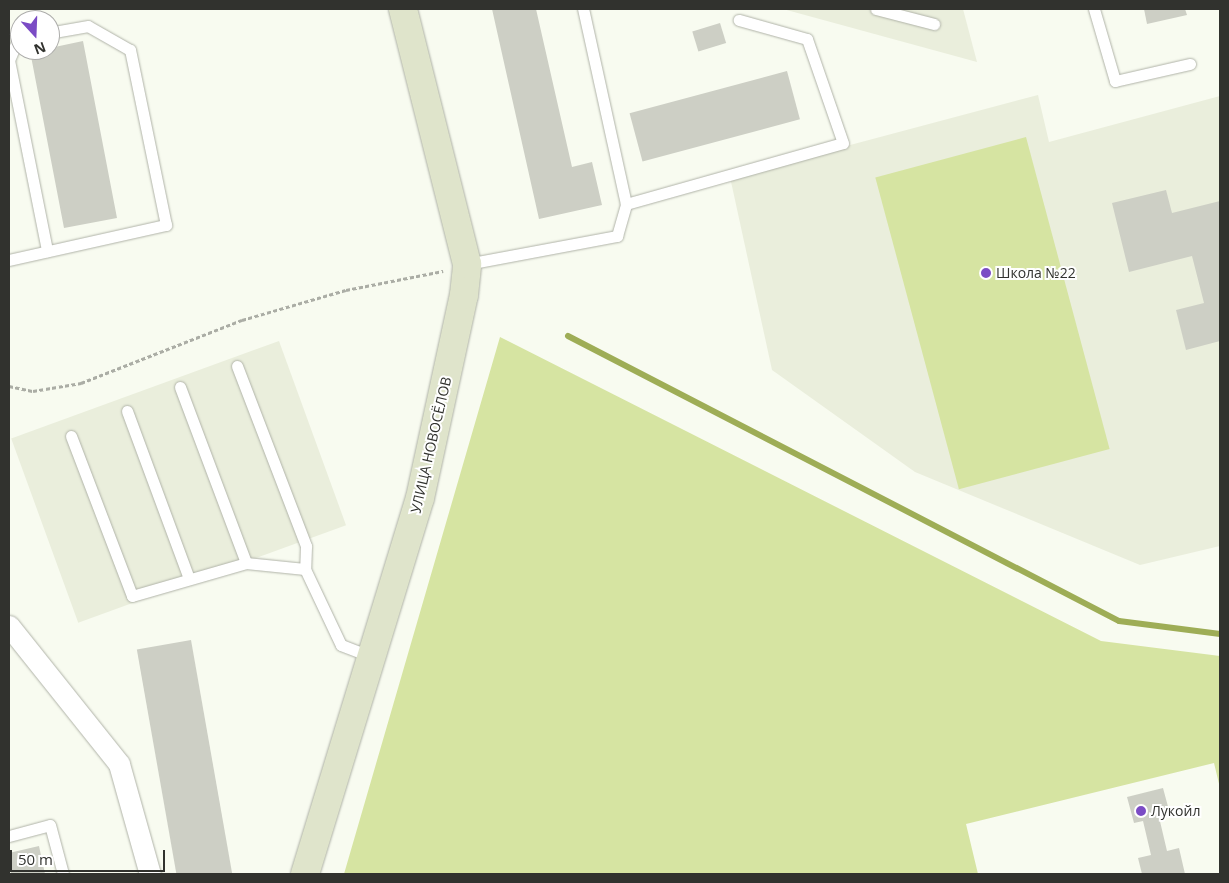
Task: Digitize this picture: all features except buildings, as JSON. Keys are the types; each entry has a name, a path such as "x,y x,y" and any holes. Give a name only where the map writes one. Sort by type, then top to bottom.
{"street":[{"name":"УЛИЦА НОВОСЁЛОВ","path":"304,874 420,498 464,296 467,265 404,9"},
{"path":"9,626 119,764 150,874"}],"lane":[{"path":"467,265 618,236 626,204 583,9"},
{"path":"876,9 934,24"},
{"path":"1094,9 1115,81 1190,64"},
{"path":"626,204 844,143 807,39 739,20"},
{"path":"9,260 166,225 130,50 88,26 60,31"},
{"path":"10,58 47,251"},
{"path":"237,366 306,546 306,569 341,645 372,657"},
{"path":"180,387 246,562"},
{"path":"127,411 189,579"},
{"path":"71,436 132,596 246,562 306,569"},
{"path":"9,836 50,825 63,874"}],"path":[{"path":"9,386 33,391 81,383 242,320 346,290 467,265"}],"shaded area":[{"path":"783,9 963,9 977,62"},
{"name":"Школа №22","path":"1038,95 1049,142 1220,96 1220,546 1140,565 915,472 772,370 730,177"},
{"path":"279,341 346,525 78,623 11,438"}],"green space":[{"path":"1026,137 1110,449 959,489 875,177"},
{"path":"500,337 1101,641 1220,656 1220,788 1214,763 966,824 978,874 344,874"}],"waterway":[{"path":"568,336 1119,621 1220,634"}],"place":[{"name":"Школа №22","path":"986,273"},
{"name":"Лукойл","path":"1141,811"}]}
